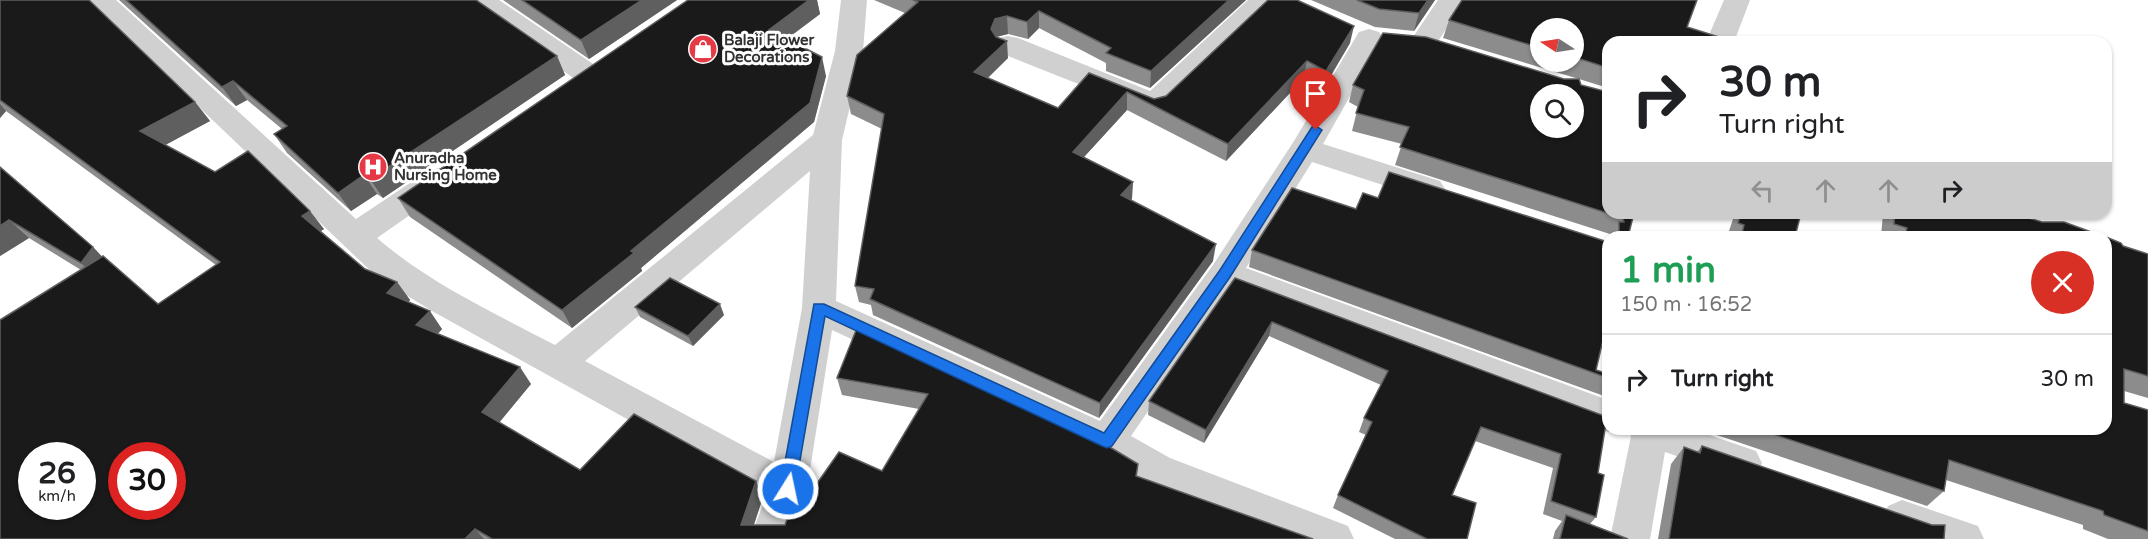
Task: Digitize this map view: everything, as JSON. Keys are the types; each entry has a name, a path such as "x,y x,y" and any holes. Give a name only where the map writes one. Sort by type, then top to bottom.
{"street":[{"path":"100,0 389,268 444,302 788,489"},
{"path":"481,0 589,76"},
{"path":"1008,45 1154,104 1264,0"},
{"path":"1107,441 1225,274 1305,148 1396,40 1452,0"},
{"path":"1722,36 1737,0"},
{"path":"770,539 788,489 819,308 827,140 849,51 845,4"},
{"path":"557,363 827,140"},
{"path":"1305,148 1451,196"},
{"path":"354,237 462,163"},
{"path":"1225,274 1602,414"},
{"path":"819,308 1107,441 1156,470 1266,527 1334,539"},
{"path":"1630,539 1648,435"},
{"path":"1664,435 1774,473"},
{"path":"1874,508 1964,539"}],"building":[{"path":"0,0 89,0 195,102 140,131 215,172 248,151 310,211 302,216 365,269 397,282 387,293 430,311 416,325 520,367 482,412 580,470 634,414 756,481 741,525 785,525 795,497 804,502 839,452 882,471 928,394 837,378 857,328 1093,437 1138,464 1136,476 1313,539 492,539 475,529 465,539 0,539 0,320 103,256 158,304 220,262 0,100"},
{"path":"126,0 476,0 557,56 370,179 364,175 338,193 274,134 287,126 233,81 222,87"},
{"path":"522,0 642,0 581,40"},
{"path":"688,0 809,0 769,30 822,57 810,103 631,251 634,253 562,310 398,198"},
{"path":"913,0 1229,0 1151,71 1106,53 1111,48 1039,11 1027,22 1007,16 995,19 991,29 996,37 1007,41 974,72 1058,108 1089,73 1154,99 1166,96 1268,0 1297,0 1354,26 1326,71 1307,61 1228,144 1127,92 1073,152 1133,182 1121,195 1216,244 1100,403 870,299 874,289 855,286 884,114 847,96 857,55 918,2"},
{"path":"1357,0 1428,0 1419,13 1379,9"},
{"path":"1462,0 1697,0 1687,27 1716,36 1602,36 1602,66 1584,60 1584,18 1530,18 1530,45 1449,20"},
{"path":"1383,33 1426,37 1530,69 1530,72 1541,72 1564,79 1579,79 1581,84 1530,84 1530,138 1584,138 1584,86 1602,90 1602,211 1400,147 1409,127 1356,113 1364,90 1353,85"},
{"path":"0,167 93,247 81,263 9,220 0,226"},
{"path":"1389,172 1602,240 1602,344 1596,370 1602,372 1602,376 1252,250 1292,188 1356,209 1363,193 1378,198"},
{"path":"1623,219 1632,219 1630,231 1619,231 1619,222 1624,222"},
{"path":"1739,219 1800,219 1796,231 1742,231 1744,225 1738,223"},
{"path":"1894,219 2032,219 2042,222 2064,222 2089,231 1906,231 1907,228 1894,224"},
{"path":"2112,239 2123,246 2148,254 2148,376 2124,369 2124,403 2148,410 2148,531 2104,515 2103,511 1949,460 1944,491 1776,435 2112,435"},
{"path":"670,278 720,304 688,336 635,307"},
{"path":"1235,278 1602,415 1602,435 1604,435 1598,473 1604,475 1596,517 1551,501 1561,454 1481,427 1452,495 1476,503 1467,539 1427,539 1338,495 1372,422 1364,418 1388,371 1272,322 1206,430 1149,401"},
{"path":"1702,446 1932,525 1945,525 1944,539 1669,539 1684,447 1700,453"},
{"path":"1566,515 1628,539 1560,539"}],"place":[{"name":"Balaji Flower Decorations","path":"703,49"},
{"name":"Anuradha Nursing Home","path":"373,167"}],"route":[{"path":"788,489 819,308 1107,441 1225,274 1316,130"}]}
